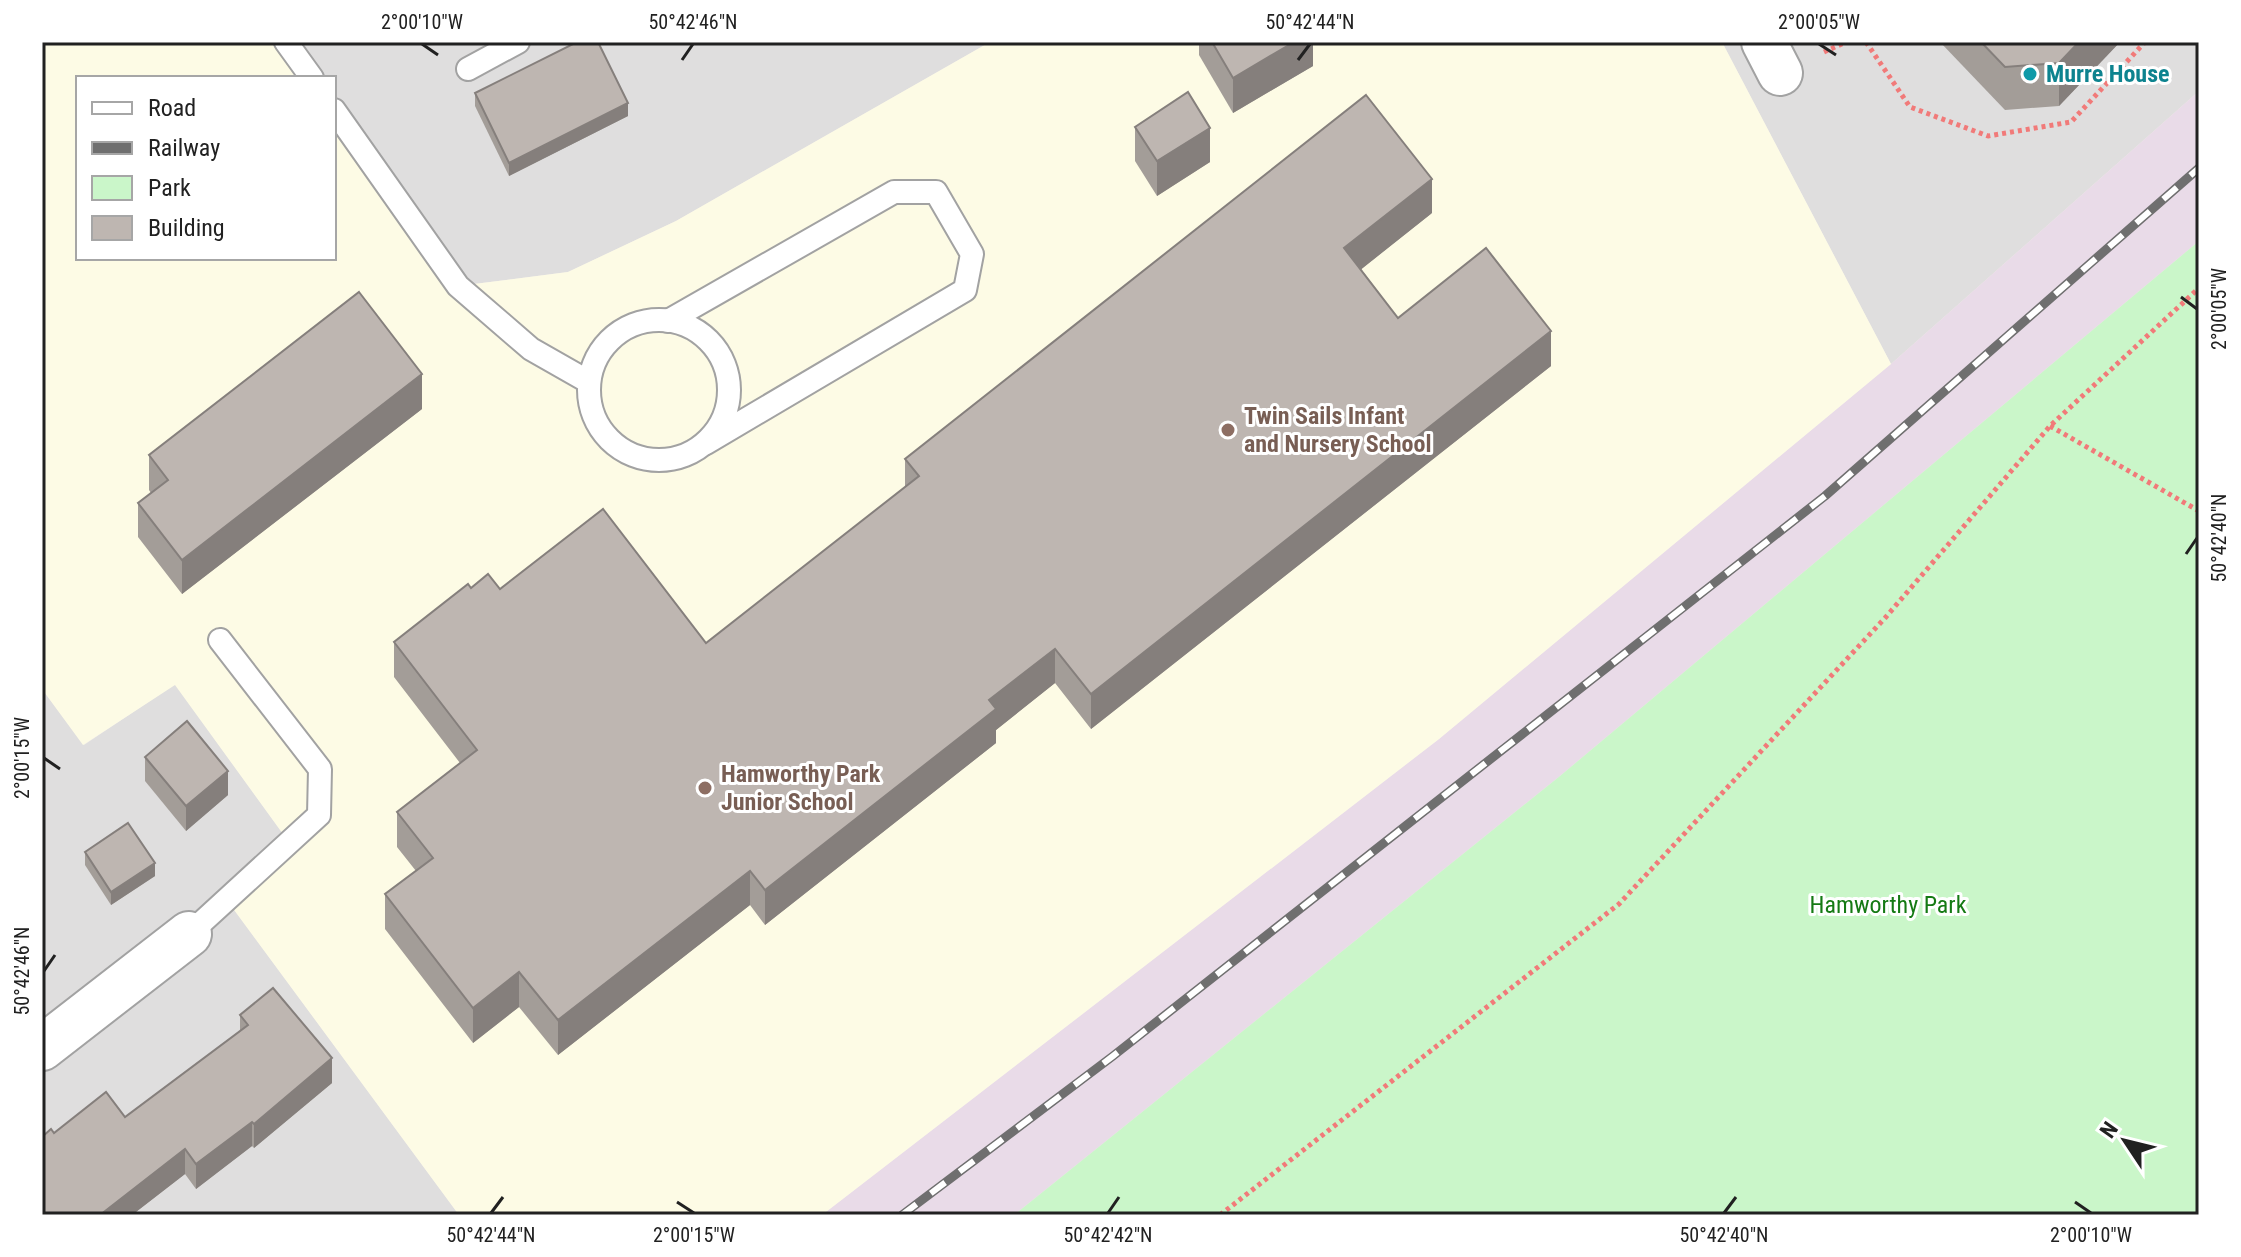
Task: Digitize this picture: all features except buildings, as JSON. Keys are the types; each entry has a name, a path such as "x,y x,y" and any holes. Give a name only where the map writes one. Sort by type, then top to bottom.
{"street":[{"path":"42,1048 189,934"}],"lane":[{"path":"286,42 311,76"},
{"path":"468,69 518,42"},
{"path":"336,113 458,286 531,349 589,382"},
{"path":"668,321 894,192 936,192 972,254 965,290 685,456 661,460 637,458 616,446 599,428 590,406 589,382 595,361 607,342 625,329 645,321 668,321 688,327 706,339 721,356 728,377 728,401 721,424 706,443"},
{"path":"189,934 319,815 320,769 220,640"}],"path":[{"path":"1866,42 1910,107 1988,136 2071,122 2145,42"},
{"path":"1220,1215 1619,904 1885,618 2050,426 2199,288"},
{"path":"2050,426 2199,511"}],"shaded area":[{"path":"42,42 286,42 311,76 76,76 76,260 336,260 336,113 458,286 568,272 676,221 990,42 1722,42 1891,364 1439,739 822,1215 459,1215 226,899 291,845 175,685 83,745 42,689"},
{"path":"286,42 990,42 676,221 568,272 458,286 336,113 336,76 311,76"},
{"path":"1722,42 2199,42 2199,91 1891,364"},
{"path":"2199,91 2199,241 1560,776 1014,1215 822,1215 1439,739 1891,364"},
{"path":"175,684 291,845 227,900 459,1215 42,1215 42,689 84,745"}],"green space":[{"name":"Hamworthy Park","path":"2199,241 2199,1215 1014,1215 1560,776"}],"railway":[{"path":"902,1215 1113,1056 1825,496 2199,168"}],"place":[{"name":"Murre House","path":"2030,74"},
{"name":"Twin Sails Infant and Nursery School","path":"1228,430"},
{"name":"Hamworthy Park Junior School","path":"705,788"}]}
